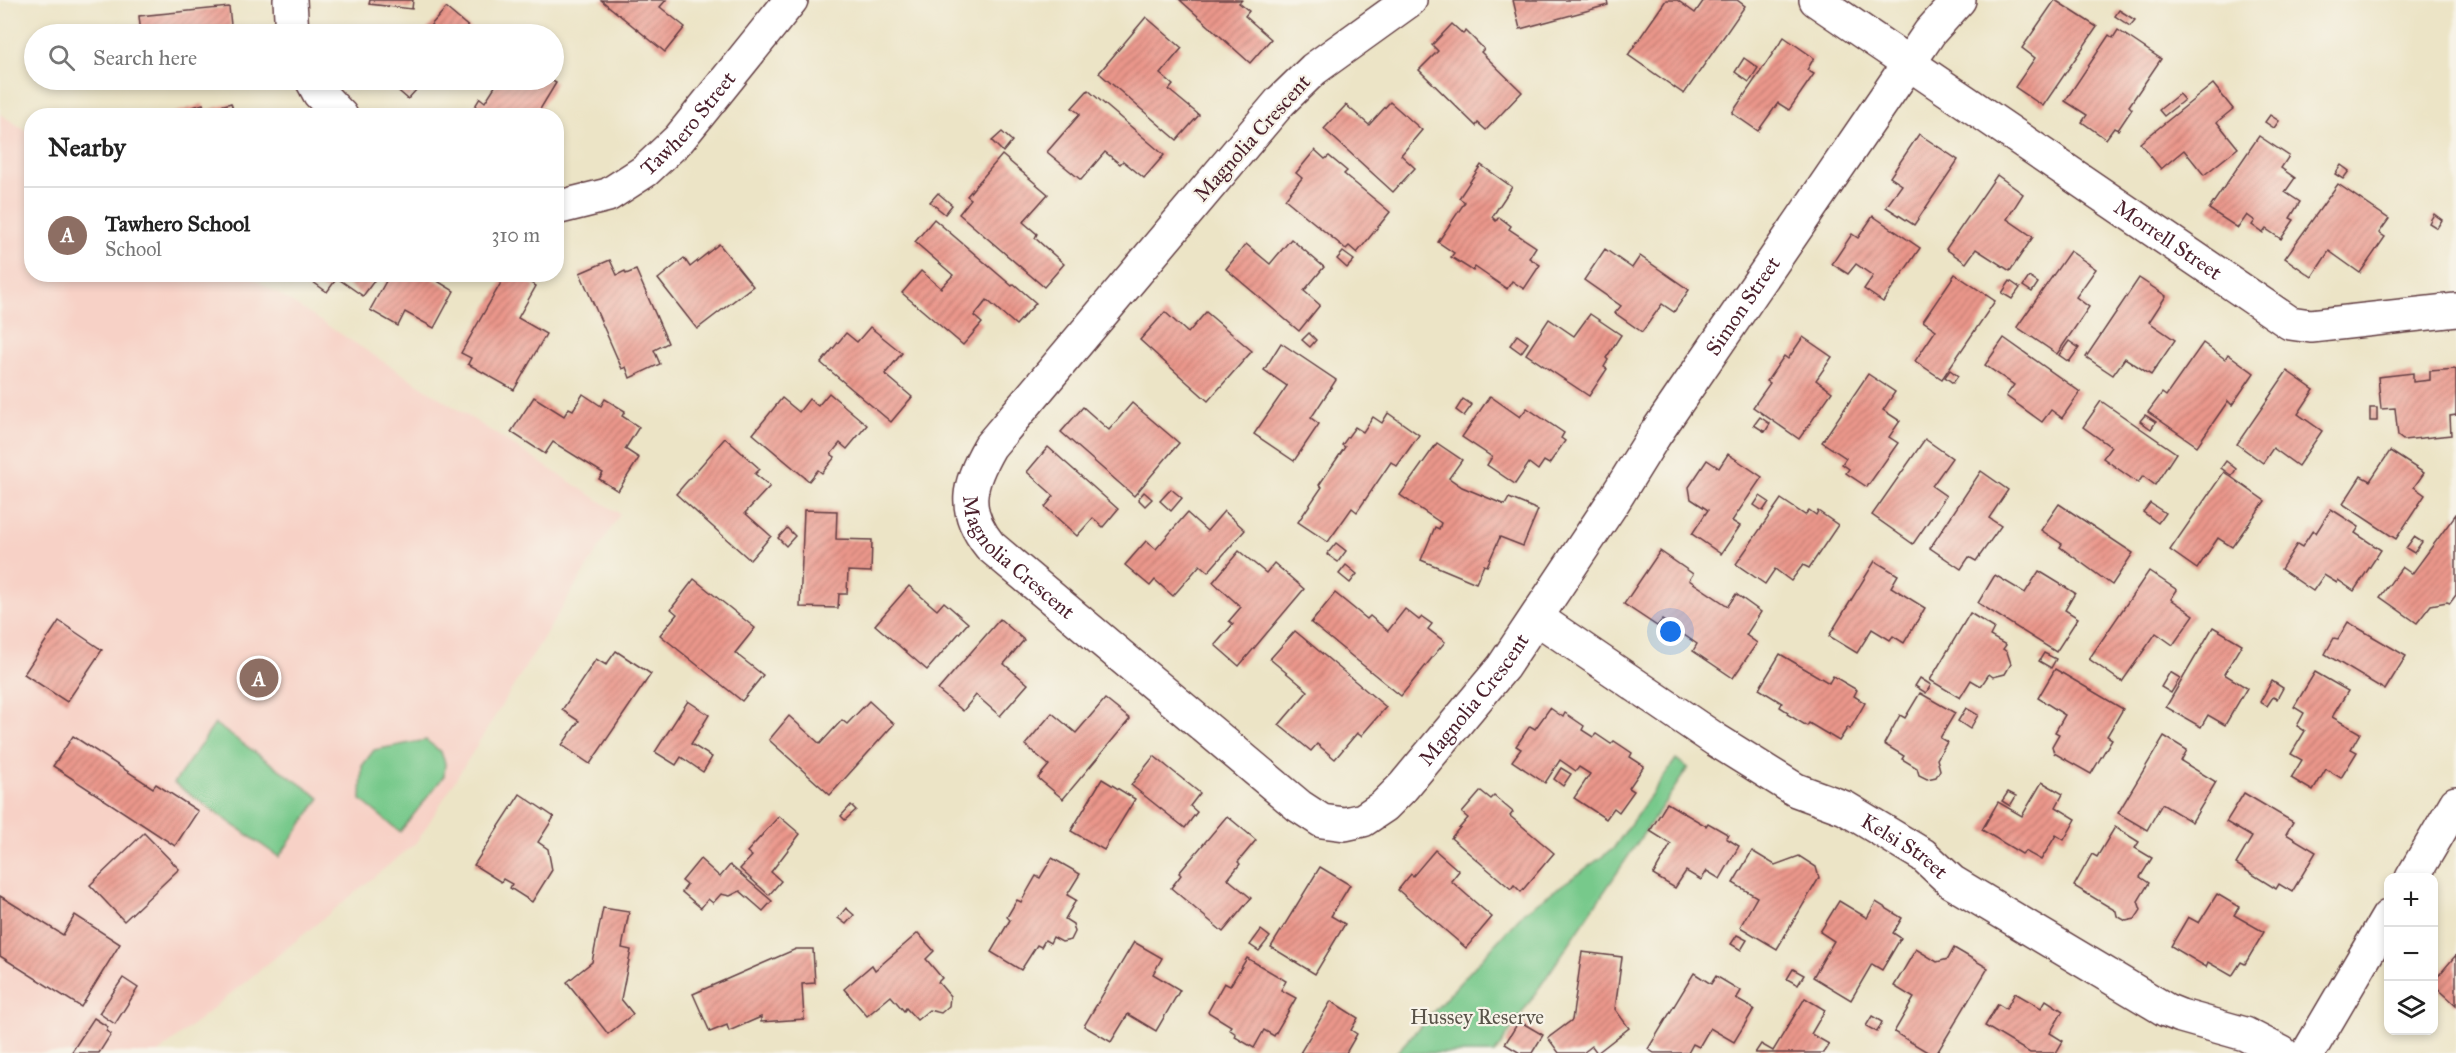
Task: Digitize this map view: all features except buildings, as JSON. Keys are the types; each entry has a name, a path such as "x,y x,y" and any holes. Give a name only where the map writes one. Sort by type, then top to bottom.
{"street":[{"path":"291,0 292,24"},
{"name":"Tawhero Street","path":"564,206 608,195 645,171 679,139 791,0"},
{"name":"Magnolia Crescent","path":"1410,0 1314,69 1280,102 990,447 977,468 970,491 970,511 978,532 990,546 1299,806 1322,821 1345,824 1363,820 1384,806 1403,787 1503,667 1537,618"},
{"path":"1816,0 1909,63"},
{"name":"Simon Street","path":"1537,618 1654,436 1930,32 1959,0"},
{"name":"Morrell Street","path":"1909,63 2290,322 2311,326 2456,310"},
{"path":"317,90 333,108"},
{"name":"Kelsi Street","path":"1537,618 1726,746 1796,789 1845,808 1923,855 1952,882 2166,1010 2245,1034 2282,1053"},
{"path":"2415,873 2456,803"},
{"path":"2308,1053 2384,924"}],"shaded area":[{"path":"0,114 24,129 24,282 260,282 620,514 417,842 158,1053 0,1053"}],"green space":[{"path":"215,724 320,798 279,857 174,783"},
{"path":"426,740 441,752 445,763 444,776 400,832 361,800 362,766 374,750"},
{"name":"Hussey Reserve","path":"1676,759 1688,768 1495,1053 1396,1053 1524,912 1613,849"}],"place":[{"name":"Tawhero School","path":"259,678"}]}
